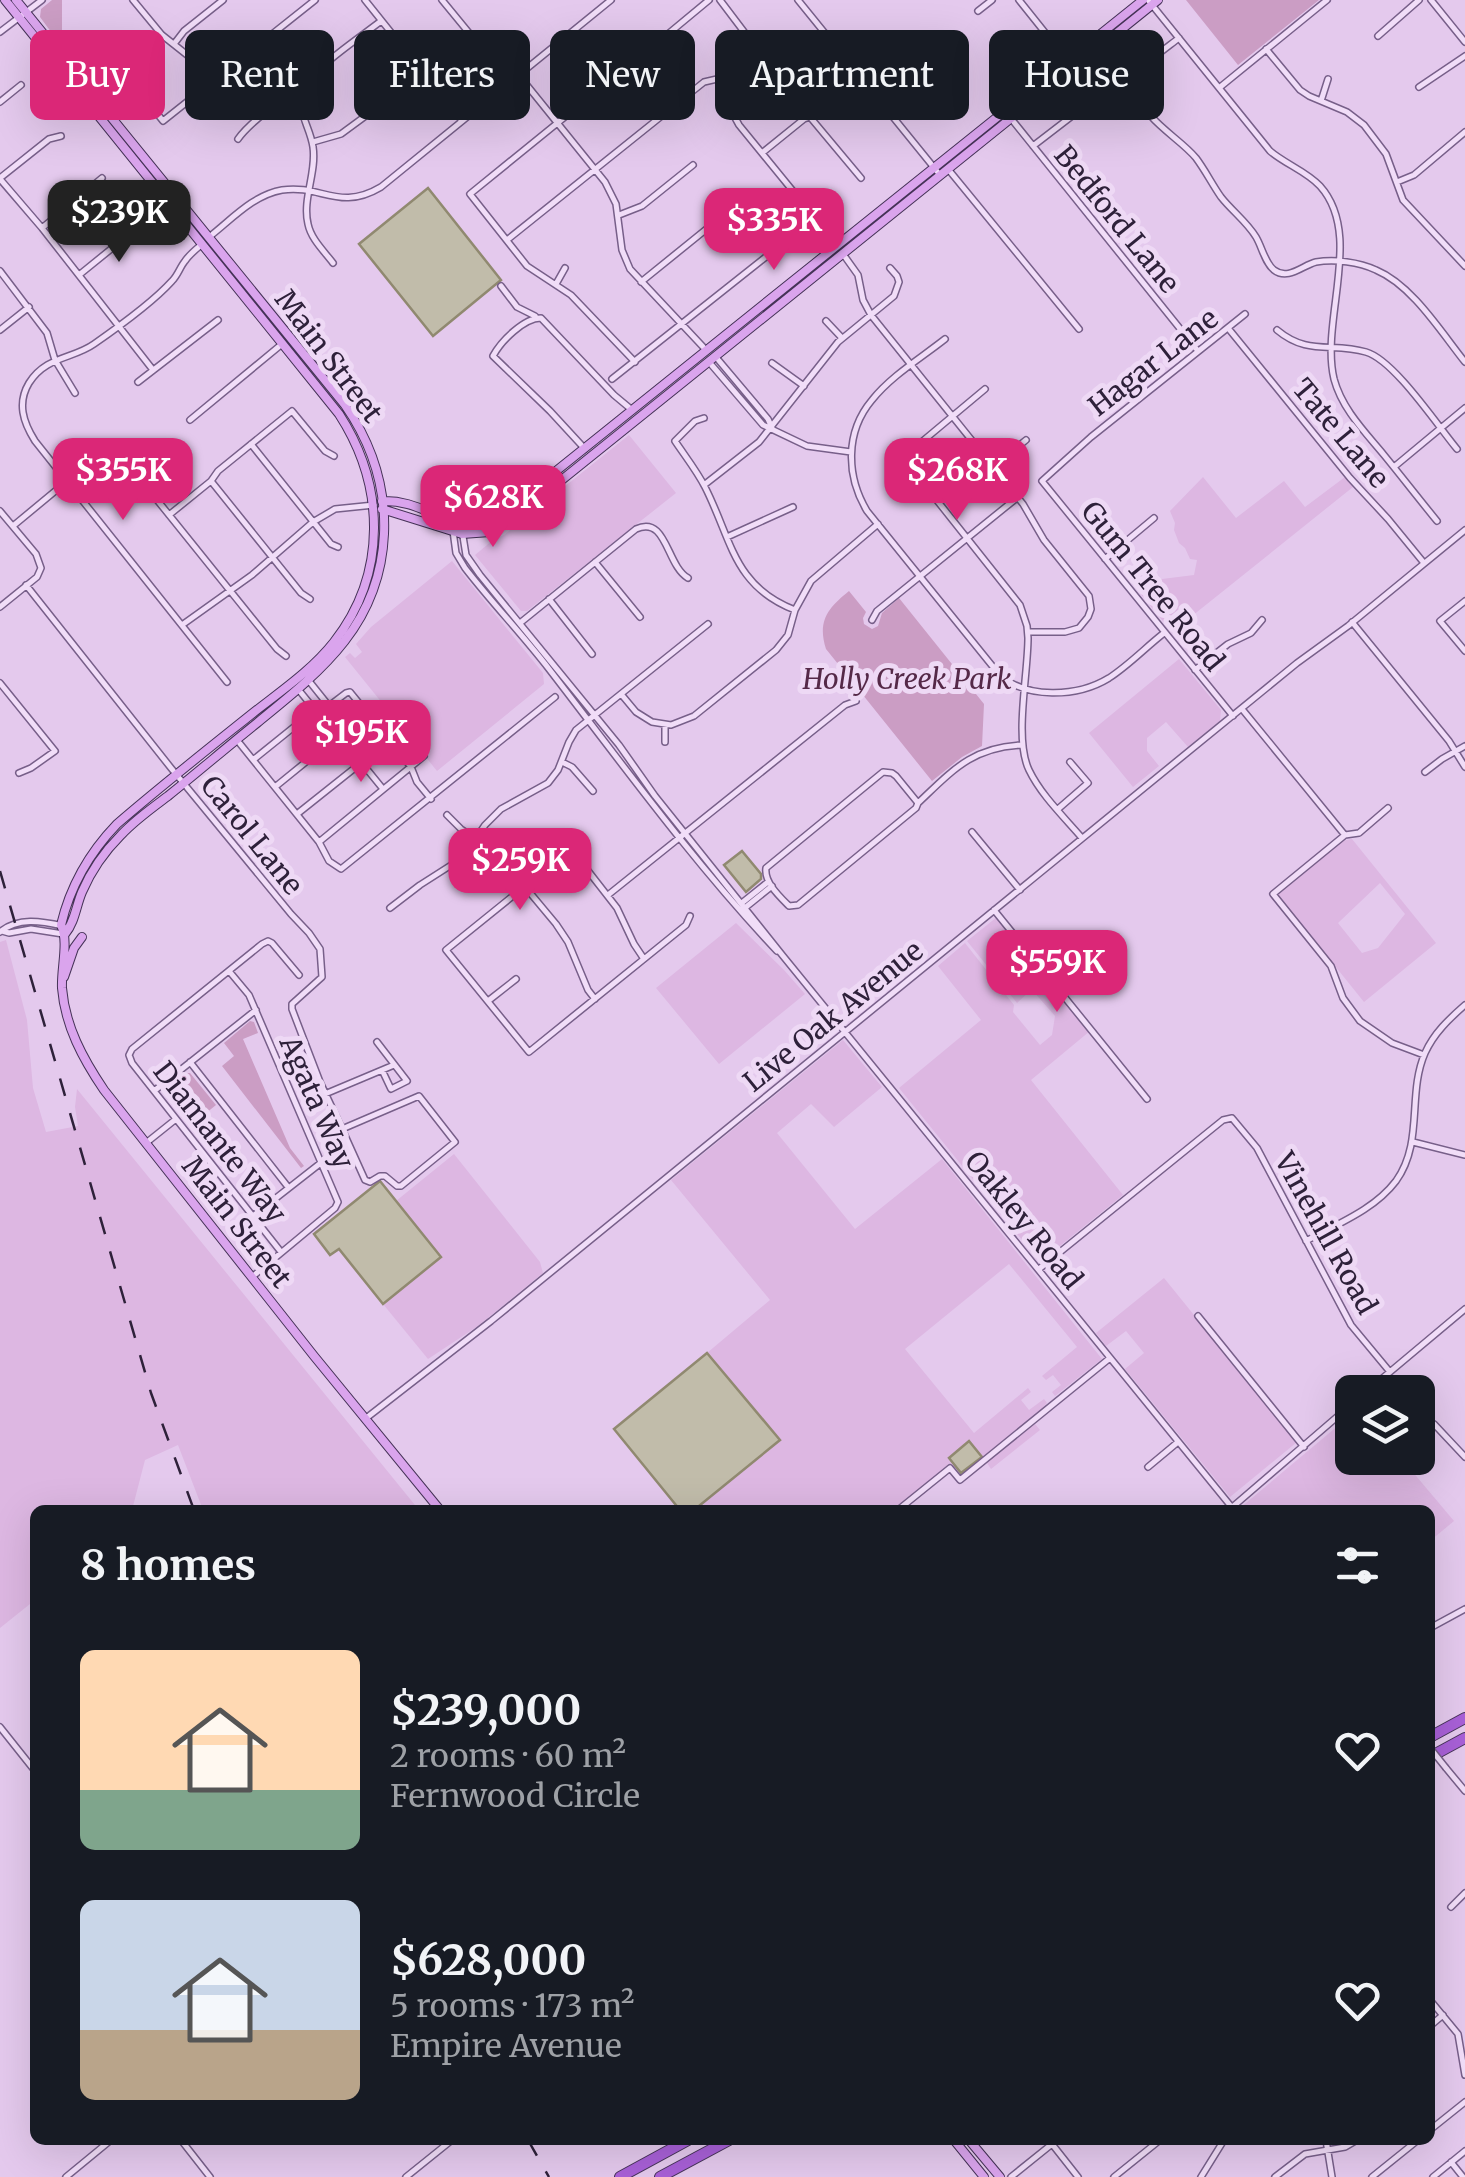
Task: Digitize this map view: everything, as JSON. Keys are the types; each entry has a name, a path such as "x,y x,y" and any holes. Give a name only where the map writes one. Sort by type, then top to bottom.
{"highway":[{"path":"1435,1734 1465,1718"},
{"path":"1435,1755 1465,1739"},
{"path":"620,2177 679,2145"},
{"path":"660,2177 720,2145"}],"main road":[{"name":"Main Street","path":"5,0 23,16 357,423 374,462 384,505 384,537 376,584 360,620 336,655 176,775 117,824 96,849 74,888 62,981 70,1028 104,1090 436,1505"},
{"name":"Main Street","path":"16,0 23,16"},
{"path":"1114,30 1151,1"},
{"path":"384,505 406,516 481,534 499,528 1001,120"},
{"name":"Main Street","path":"66,929 82,892 122,833 298,690 302,678 350,618 364,585 374,542 374,504 368,475 352,435 205,241"},
{"path":"374,504 406,502 457,529 500,516 631,412 710,356"},
{"path":"612,439 634,418 631,412"},
{"path":"384,537 392,522 406,516"},
{"path":"62,981 82,937"},
{"path":"958,2145 984,2177"},
{"path":"973,2145 1000,2177"}],"street":[{"path":"0,32 42,0"},
{"path":"134,0 152,24 185,53"},
{"path":"174,44 222,0"},
{"path":"277,30 315,0"},
{"path":"226,682 26,427 23,396 30,381 55,360 91,346 171,282 205,241 261,197 284,190 342,198 373,192 462,121 364,0"},
{"path":"442,0 466,30"},
{"path":"530,68 611,0"},
{"path":"673,30 709,0"},
{"path":"720,0 743,30"},
{"path":"798,0 822,30"},
{"path":"978,11 992,0"},
{"path":"1018,0 1043,30"},
{"path":"1219,88 1327,0"},
{"path":"1378,36 1419,0"},
{"path":"1430,0 1465,42"},
{"path":"1151,1 1270,151 1313,180 1329,198 1338,222 1334,378 1344,403 1437,521"},
{"path":"334,60 381,21"},
{"path":"1164,50 1179,38"},
{"path":"1266,49 1300,90 1347,112 1364,125 1386,154 1408,205 1465,266"},
{"path":"1419,87 1465,56"},
{"path":"507,240 697,86 715,79"},
{"path":"1321,101 1328,80"},
{"path":"0,102 21,85"},
{"path":"530,88 612,194 619,216 622,250 630,269 710,356 753,416 763,426 807,446 851,452"},
{"path":"161,120 185,104"},
{"path":"762,153 810,117 861,178"},
{"path":"238,140 258,120"},
{"path":"304,120 314,156 306,214 310,232 333,263"},
{"path":"313,142 341,134 359,120"},
{"path":"562,120 470,194 528,266 571,295 635,362"},
{"path":"735,120 858,275 863,300 871,314 1018,497 1038,532 1086,591 1090,602 1088,617 1079,628 1028,632"},
{"path":"896,120 1079,329"},
{"name":"Bedford Lane","path":"1011,120 1198,352"},
{"path":"1032,146 1067,120"},
{"path":"1156,120 1196,158 1222,198 1256,236 1273,270 1284,274 1319,262 1338,262 1387,274 1416,300 1465,362"},
{"path":"1397,182 1414,174 1465,132"},
{"path":"60,136 48,140 0,178 154,370"},
{"path":"619,216 642,206 694,165"},
{"path":"42,228 102,178"},
{"path":"641,282 730,210"},
{"path":"78,274 137,228"},
{"path":"612,380 767,256"},
{"path":"556,284 565,268"},
{"path":"704,485 759,442 842,338 898,292 899,282 890,268"},
{"path":"0,271 47,333 55,360 75,393"},
{"path":"501,286 517,307 546,322 631,412"},
{"path":"0,330 29,307"},
{"name":"Hagar Lane","path":"1042,481 1091,436 1246,314"},
{"path":"536,316 494,350 493,356 585,450"},
{"path":"138,382 218,320"},
{"path":"826,320 842,338"},
{"name":"Tate Lane","path":"1228,328 1424,564"},
{"path":"1276,330 1298,344 1366,352 1383,360 1457,450"},
{"path":"945,338 880,392 865,409 854,432 852,470 867,511 998,673 1026,690 1067,692 1089,688 1109,678 1164,632"},
{"path":"190,420 282,344"},
{"path":"772,363 804,386"},
{"path":"985,390 918,445 914,466 920,479 1014,596 1024,615 1028,632 1022,745 1030,773 1082,838"},
{"path":"1394,467 1465,408"},
{"path":"169,515 292,411 325,451 334,456"},
{"path":"704,418 695,421 675,441 704,485 739,563 761,592 795,610"},
{"path":"993,466 1026,440"},
{"path":"13,526 112,444 277,650 286,656"},
{"path":"250,444 331,544 338,547"},
{"path":"132,470 160,446"},
{"path":"211,481 302,594 310,598"},
{"name":"Gum Tree Road","path":"1042,481 1232,716"},
{"path":"872,620 876,610 1018,497"},
{"path":"182,625 252,575 313,522 335,509 374,504"},
{"path":"727,537 792,507"},
{"path":"0,511 42,568 0,607"},
{"path":"1104,559 1154,518"},
{"path":"621,694 644,718 665,725 694,716 776,650 788,636 795,610 816,576 878,524"},
{"path":"520,623 636,528 647,525 659,531 677,570 688,578"},
{"name":"Oakley Road","path":"457,529 472,564 741,907"},
{"name":"Oakley Road","path":"457,529 456,553 465,568 547,666 678,838 783,956 1229,1505"},
{"name":"Live Oak Avenue","path":"365,1419 1465,530"},
{"path":"596,562 640,617"},
{"name":"Carol Lane","path":"26,585 320,949 322,977 292,1004 326,1094 365,1180 385,1176 398,1186 455,1142 419,1096 342,1129"},
{"path":"548,600 592,654"},
{"path":"1465,600 1440,621 1465,651"},
{"path":"1195,670 1228,644 1252,633 1262,620"},
{"path":"1352,622 1449,741 1465,768"},
{"path":"390,908 456,862 501,809 548,783 576,730 708,624"},
{"path":"302,678 329,706"},
{"path":"0,683 55,751 19,773"},
{"path":"298,690 314,710"},
{"path":"253,760 314,710 329,706 350,692 411,767 416,782 430,799"},
{"path":"236,740 341,870 555,698"},
{"path":"608,895 845,705 856,701"},
{"path":"1242,709 1345,835"},
{"path":"664,742 665,725"},
{"path":"275,787 339,735 384,789"},
{"path":"918,803 892,773 883,772 764,872 789,906 798,905 910,815 935,785 967,759 993,748 1022,745"},
{"path":"1426,772 1465,746"},
{"path":"319,842 424,756"},
{"path":"297,814 361,762"},
{"path":"562,762 572,766 592,792"},
{"path":"1058,808 1088,783 1070,762"},
{"path":"1388,808 1358,833 1345,835 1273,894 1331,966 1343,998 1360,1021 1392,1043 1424,1055"},
{"path":"448,815 496,852 525,886 568,942 595,999"},
{"path":"972,832 1020,890"},
{"path":"644,958 618,908 570,849 446,950 529,1052 686,925 690,916"},
{"path":"741,907 770,884"},
{"path":"994,910 1147,1099"},
{"path":"1,932 7,926 26,921 66,929"},
{"path":"230,971 268,942 299,975"},
{"name":"Agata Way","path":"230,971 256,1010 338,1205 252,1277"},
{"name":"Diamante Way","path":"230,971 129,1055 282,1252"},
{"path":"488,1001 516,979"},
{"path":"1306,1240 1364,1210 1384,1194 1405,1165 1413,1142 1424,1055 1444,1024 1465,1005"},
{"path":"154,1091 256,1010"},
{"path":"377,1042 407,1081 391,1089 382,1070"},
{"path":"190,1062 288,1186"},
{"path":"326,1094 394,1064"},
{"name":"Vinehill Road","path":"1038,1270 1226,1118 1235,1120 1257,1148 1351,1325 1390,1372"},
{"path":"146,1143 176,1119"},
{"path":"1413,1142 1465,1155"},
{"path":"253,1216 322,1162"},
{"path":"1386,1375 1465,1309"},
{"path":"1198,1316 1304,1446"},
{"path":"904,1505 950,1468 960,1480 1110,1358"},
{"path":"1237,1505 1335,1419"},
{"path":"1435,1425 1465,1457"},
{"path":"1148,1467 1178,1442"},
{"path":"1435,1625 1465,1609"},
{"path":"0,1728 30,1764"},
{"path":"1435,1754 1465,1790"},
{"path":"1451,1907 1465,1894"},
{"path":"1435,2006 1460,2040 1465,2075"},
{"path":"1435,2022 1443,2015"},
{"path":"1435,2126 1465,2102"},
{"path":"66,2177 105,2145"},
{"path":"184,2145 210,2177"},
{"path":"406,2177 446,2145"},
{"path":"1011,2177 1050,2145"},
{"path":"1056,2145 1078,2177"},
{"path":"1114,2177 1150,2145"},
{"path":"1201,2177 1221,2145"},
{"path":"1327,2145 1332,2177"},
{"path":"1275,2177 1305,2154 1348,2145"},
{"path":"1372,2177 1412,2145"},
{"path":"1433,2177 1465,2151"},
{"path":"1451,2162 1463,2177"}],"shaded area":[{"path":"428,188 501,280 433,336 359,244"},
{"path":"629,435 676,493 527,611 521,611 475,555"},
{"path":"1203,477 1236,518 1284,481 1305,507 1345,477 1353,487 1172,632 1139,592 1154,580 1194,575 1197,560 1190,559 1179,543 1170,511"},
{"path":"452,561 543,673 544,684 437,771 345,657 350,653 355,658 362,652 356,644 371,627"},
{"path":"1179,659 1221,710 1220,721 1188,747 1166,722 1147,738 1147,751 1159,766 1133,787 1089,733"},
{"path":"1352,839 1436,943 1364,1002 1277,894 1341,841","holes":["1380,883 1405,914 1378,948 1362,953 1338,923"]},
{"path":"742,851 761,874 761,879 746,892 724,865"},
{"path":"997,917 1045,977 1017,1003 967,941"},
{"path":"736,923 805,994 719,1064 656,988"},
{"path":"6,940 27,1020 33,1088 46,1132 78,1126 77,1089 415,1505 201,1505 178,1445 145,1460 133,1505 30,1505 30,1604 0,1628 0,942"},
{"path":"965,943 1040,1045 1052,1035 1055,1016 1033,991 1047,979 1090,1031 1031,1080 1123,1195 1040,1262 899,1088 981,1020 938,966"},
{"path":"843,1040 882,1087 834,1127 811,1104 777,1133 855,1229 942,1159 1102,1359 1055,1396 1052,1392 1061,1385 1053,1375 1046,1380 1042,1376 1077,1347 1009,1264 905,1349 974,1433 1028,1388 1031,1392 1021,1400 1029,1410 1044,1399 1047,1403 1032,1420 987,1457 982,1457 970,1442 949,1458 961,1473 958,1476 950,1466 901,1505 700,1505 779,1440 707,1353 770,1300 671,1180"},
{"path":"454,1154 540,1262 543,1273 478,1326 428,1359 383,1304 440,1257 396,1201"},
{"path":"380,1181 441,1257 383,1304 339,1249 330,1255 314,1234"},
{"path":"1164,1278 1297,1442 1230,1497 1125,1369 1144,1353 1126,1331 1106,1346 1096,1333"},
{"path":"707,1353 780,1440 700,1505 676,1505 614,1429"},
{"path":"1035,1424 1040,1430 991,1469 989,1460"},
{"path":"1335,1428 1335,1475 1415,1475 1454,1521 1435,1537 1435,1505 1244,1505"},
{"path":"969,1441 982,1457 961,1473 949,1458"}],"green space":[{"path":"52,0 62,0 62,30 50,30 40,17 41,9"},
{"path":"1186,0 1319,0 1238,65"},
{"name":"Holly Creek Park","path":"849,591 866,612 864,624 872,629 899,598 984,704 982,746 932,781 826,649 826,616"},
{"path":"250,1021 258,1033 243,1039 290,1148 304,1166 301,1168 222,1066 234,1056 224,1043"},
{"path":"186,1073 216,1105 190,1126 165,1094"}],"railway":[{"path":"0,871 151,1393 192,1505"},
{"path":"531,2145 549,2177"}]}
